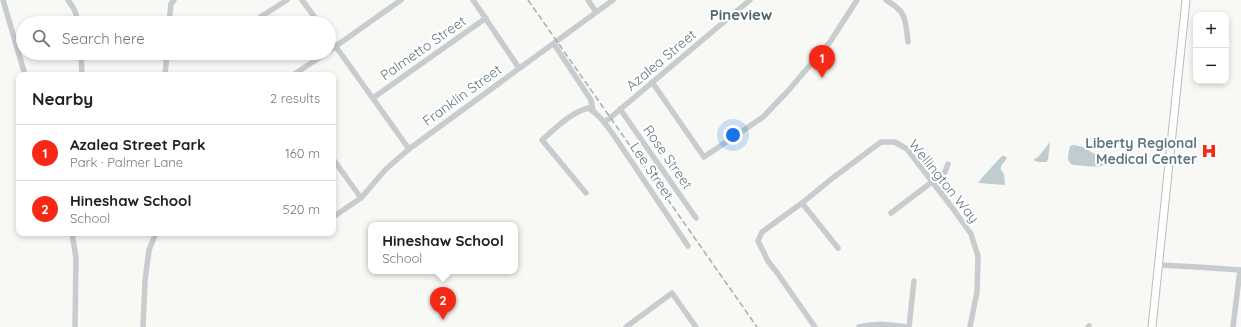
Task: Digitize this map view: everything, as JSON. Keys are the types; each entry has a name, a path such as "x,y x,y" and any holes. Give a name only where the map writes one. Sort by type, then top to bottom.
{"main road":[{"path":"1152,327 1186,0"}],"street":[{"path":"68,0 76,16"},
{"path":"170,16 171,4 174,0"},
{"path":"262,16 287,0"},
{"path":"302,0 314,16"},
{"path":"336,45 401,0"},
{"path":"473,0 519,68"},
{"path":"588,0 596,12"},
{"name":"Franklin Street","path":"336,215 361,198 386,169 409,150 612,0"},
{"name":"Azalea Street","path":"604,122 750,0"},
{"path":"652,82 704,157 763,117 787,92 830,42 857,0"},
{"path":"886,0 894,5 903,14 908,42"},
{"path":"5,1 16,42"},
{"name":"Palmetto Street","path":"373,98 486,18"},
{"name":"Lee Street","path":"554,44 591,100 593,110 615,136 688,246"},
{"path":"336,47 409,150"},
{"path":"21,60 24,72"},
{"path":"81,60 82,72"},
{"path":"165,72 166,60"},
{"path":"298,72 316,60"},
{"path":"586,193 542,140 565,120 580,110 588,108 593,110"},
{"name":"Rose Street","path":"620,109 696,218"},
{"name":"Wellington Way","path":"815,327 768,261 758,241 762,232 881,142 895,142 906,149 971,234 978,256 977,292 970,327"},
{"path":"336,163 361,198"},
{"path":"891,213 945,172 948,164"},
{"path":"802,202 838,248"},
{"path":"72,236 76,258 75,327"},
{"path":"143,327 145,281 149,250 155,236"},
{"path":"1158,266 1240,270 1234,327"},
{"path":"859,327 874,324 890,324 908,327 914,281"},
{"path":"626,327 672,293 696,327"}],"shaded area":[{"path":"1050,142 1048,160 1046,162 1038,162 1033,160 1038,157"},
{"path":"1074,145 1083,147 1105,160 1106,164 1095,167 1073,165 1069,161 1068,157 1070,146"},
{"path":"1002,156 1007,158 1001,166 1001,170 1004,174 1005,185 978,183 987,172"}],"railway":[{"path":"528,0 757,327"}],"place":[{"name":"Azalea Street Park","path":"822,78"},
{"name":"Liberty Regional Medical Center","path":"1209,151"},
{"name":"Hineshaw School","path":"443,320"}],"district":[{"name":"Pineview","path":"741,15"}]}
